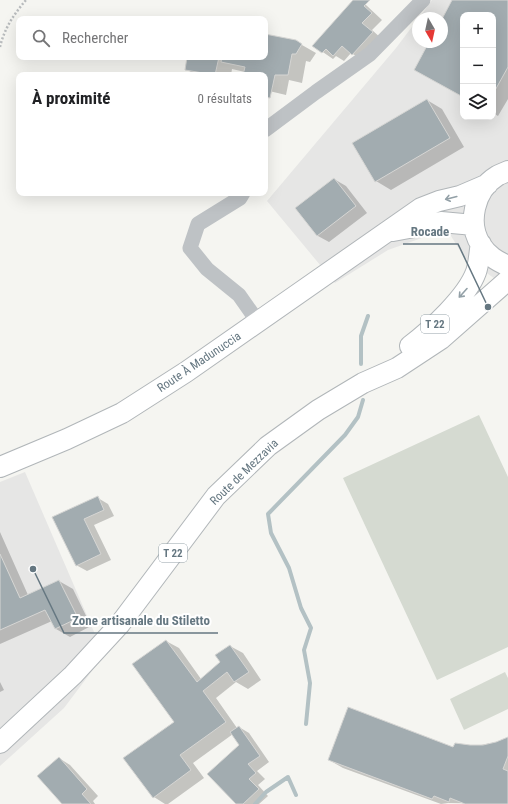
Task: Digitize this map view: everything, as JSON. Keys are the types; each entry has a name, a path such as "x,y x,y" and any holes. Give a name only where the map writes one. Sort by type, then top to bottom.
{"main road":[{"path":"508,171 496,177 488,184 479,196 474,210 474,226 476,236 488,254 498,262 508,266"},
{"name":"Route À Madunuccia","path":"0,467 67,439 122,413 186,372 421,208 439,201 460,196 488,184"},
{"name":"Route À Madunuccia","path":"385,232 441,222 474,226"},
{"name":"Route de Mezzavia","path":"363,383 391,359 426,333 468,289 476,271 481,244"},
{"name":"Route de Mezzavia","path":"0,744 73,675 120,624 216,496 268,446 318,410 363,383 397,368 441,339 508,280"}],"lane":[{"path":"268,128 370,54 423,0"},
{"path":"241,196 240,198 198,224 190,248 207,269 239,295 258,322"}],"path":[{"path":"0,48 14,14 26,0"}],"shaded area":[{"path":"432,0 508,0 508,288 464,257 451,236 433,234 388,250 335,283 267,201 396,48 412,27 412,48 448,48 448,12 423,12"},
{"path":"479,415 508,477 508,647 437,680 343,478"},
{"path":"25,472 104,655 64,708 0,766 0,482"},
{"path":"505,672 508,678 508,709 464,730 450,699"}],"building":[{"path":"353,0 370,0 364,6 372,13 362,23 373,32 352,55 342,46 333,56 326,49 322,53 312,46"},
{"path":"452,0 508,0 508,67 496,89 496,12 460,12 460,95 414,70 426,48 448,48 448,12 446,12"},
{"path":"268,35 296,40 302,44 296,54 292,54 288,75 275,75 270,98 268,98 268,72 244,72 245,67 221,62 221,60 268,60"},
{"path":"187,60 218,60 216,72 197,72 185,70"},
{"path":"427,99 450,138 375,182 352,143"},
{"path":"334,178 356,206 317,236 295,208"},
{"path":"98,496 104,510 84,519 101,554 76,566 52,517"},
{"path":"0,554 20,598 59,580 78,618 55,629 45,610 0,630"},
{"path":"166,640 197,682 220,662 215,655 230,645 249,672 234,682 227,672 203,691 226,722 180,755 191,770 153,798 123,758 174,722 132,664"},
{"path":"348,707 453,747 455,743 483,745 508,737 508,756 503,769 508,771 508,804 465,804 450,798 449,802 434,796 432,799 328,760"},
{"path":"239,726 260,756 248,764 256,773 249,779 259,789 243,804 236,804 207,774 239,745 230,732"},
{"path":"59,757 87,789 82,794 91,804 62,804 37,776"}],"waterway":[{"path":"361,364 361,336 368,316"},
{"path":"306,724 310,683 304,650 311,628 301,608 289,568 271,533 268,514 345,435 358,417 363,400"},
{"path":"255,804 266,792 288,777 296,795"}],"place":[{"name":"Rocade","path":"488,307"},
{"name":"Zone artisanale du Stiletto","path":"33,569"}]}
